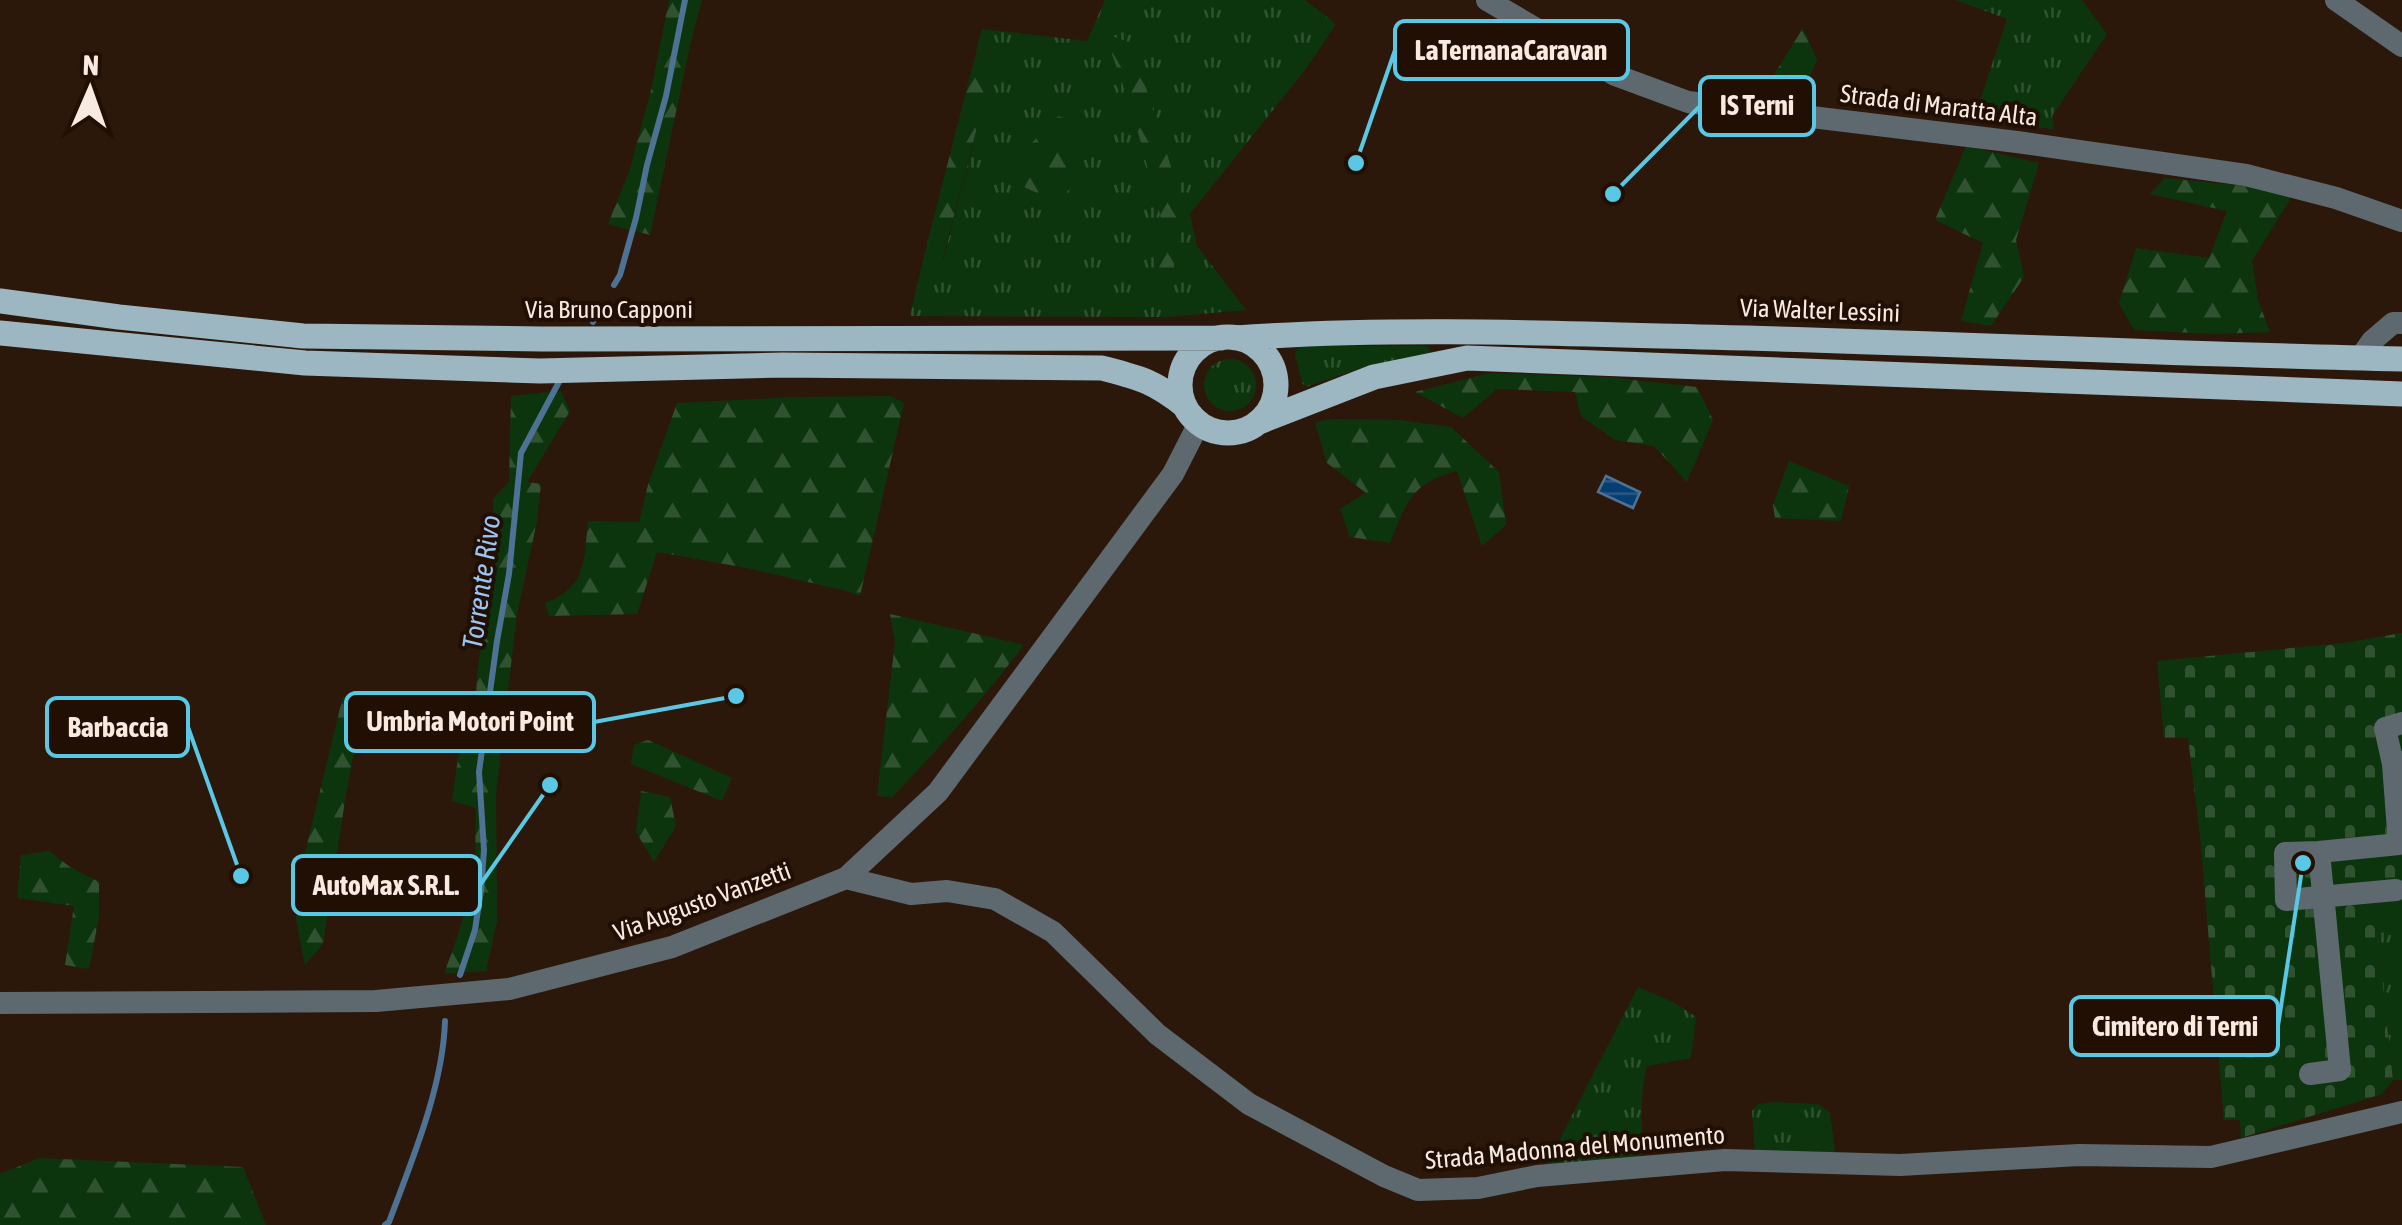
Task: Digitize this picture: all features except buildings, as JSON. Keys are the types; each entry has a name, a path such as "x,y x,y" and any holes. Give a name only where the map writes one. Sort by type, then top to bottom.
{"main road":[{"name":"Via Bruno Capponi","path":"0,301 303,336 1228,338"},
{"name":"Via Walter Lessini","path":"1228,338 1512,332 2402,360"},
{"path":"0,333 306,363 540,371 782,366 1102,368 1161,386 1213,431 1229,433 1374,377 1467,358 2402,394"},
{"path":"1192,415 1180,392 1186,363 1206,342 1228,338 1251,343 1272,365 1275,396 1270,410 1259,422"}],"street":[{"name":"Strada di Maratta Alta","path":"1488,0 1616,76 1688,102 2018,142 2246,175 2402,220"},
{"path":"2336,0 2402,46"},
{"path":"2360,358 2372,340 2393,323 2402,323"},
{"name":"Via Augusto Vanzetti","path":"0,1003 376,1000 508,989 672,947 846,878 938,792 1172,474 1192,415"},
{"path":"2396,890 2286,900 2284,853 2399,844 2398,763 2384,728 2402,724"},
{"path":"2310,1074 2340,1070 2319,852"},
{"name":"Strada Madonna del Monumento","path":"846,878 911,894 946,892 995,900 1053,932 1158,1034 1249,1104 1418,1190 1478,1188 1537,1176 1726,1160 1900,1166 2079,1155 2211,1157 2402,1112"}],"green space":[{"path":"669,0 702,0 650,235 608,224 630,169"},
{"path":"1105,0 1305,0 1336,24 1305,70 1190,214 1197,246 1246,310 1167,317 910,316 926,248 943,261 993,66 976,52 982,29 1087,41"},
{"path":"1956,0 2082,0 2107,34 2052,116 2054,129 1973,122 2007,19"},
{"path":"1803,28 1817,60 1802,94 1765,89"},
{"path":"1105,34 1132,43 1184,208 1172,278 1149,286 1161,218 1134,117"},
{"path":"976,53 993,66 942,262 926,248"},
{"path":"1058,116 1077,121 1071,188 1056,202 1022,186 1020,155"},
{"path":"1966,146 2039,163 2016,240 2024,277 1991,326 1961,321 1983,243 1935,220"},
{"path":"2165,178 2255,187 2291,198 2252,261 2258,300 2270,332 2134,330 2119,303 2136,248 2209,258 2227,211 2150,194"},
{"path":"1428,346 1431,355 1367,366 1306,387 1295,354 1299,347"},
{"path":"1230,359 1249,366 1256,385 1249,404 1230,411 1211,404 1204,385 1211,366"},
{"path":"1490,373 1607,377 1697,387 1713,420 1687,482 1654,446 1615,440 1581,416 1575,392 1497,389 1463,418 1415,392"},
{"path":"561,391 570,411 527,482 541,484 517,614 496,793 497,921 486,971 444,974 468,899 475,857 476,808 452,801 461,738 475,724 477,673 494,567 493,499 509,482 511,396"},
{"path":"891,396 904,403 860,596 747,568 657,552 637,614 549,616 545,603 569,589 581,571 588,521 639,522 677,403"},
{"path":"1400,420 1451,427 1499,472 1506,525 1482,546 1457,471 1430,481 1412,496 1390,543 1350,537 1340,509 1366,493 1327,463 1315,422"},
{"path":"1789,461 1849,486 1841,521 1775,518 1773,505"},
{"path":"890,614 1024,645 892,797 877,796 895,642"},
{"path":"2402,633 2402,900 2374,906 2393,1080 2382,1094 2241,1138 2240,1120 2224,1120 2188,738 2164,738 2157,661 2344,643"},
{"path":"343,696 362,710 323,944 305,965 296,920 303,861"},
{"path":"648,740 732,778 722,801 631,764 634,745"},
{"path":"641,791 670,797 676,826 654,862 636,832"},
{"path":"49,851 99,882 99,917 89,969 65,965 74,906 17,898 21,855"},
{"path":"2402,900 2402,1080 2393,1080 2374,906"},
{"path":"1638,987 1696,1017 1691,1058 1647,1066 1641,1158 1546,1166"},
{"path":"1758,1104 1817,1104 1830,1112 1835,1152 1755,1153 1752,1111"},
{"path":"39,1158 243,1167 266,1225 0,1225 0,1174"}],"water":[{"path":"1606,476 1640,492 1633,508 1598,492"}],"waterway":[{"name":"Torrente Rivo","path":"614,285 636,218 685,0"},
{"name":"Torrente Rivo","path":"593,322 596,316"},
{"name":"Torrente Rivo","path":"460,975 475,930 481,890 484,850 479,772 509,574 521,453 559,382"},
{"name":"Torrente Rivo","path":"385,1225 425,1123 439,1072 445,1021"}],"place":[{"name":"LaTernanaCaravan","path":"1356,163"},
{"name":"IS Terni","path":"1613,194"},
{"name":"Umbria Motori Point","path":"736,696"},
{"name":"AutoMax S.R.L.","path":"550,785"},
{"name":"Cimitero di Terni","path":"2303,863"},
{"name":"Barbaccia","path":"241,876"}]}
